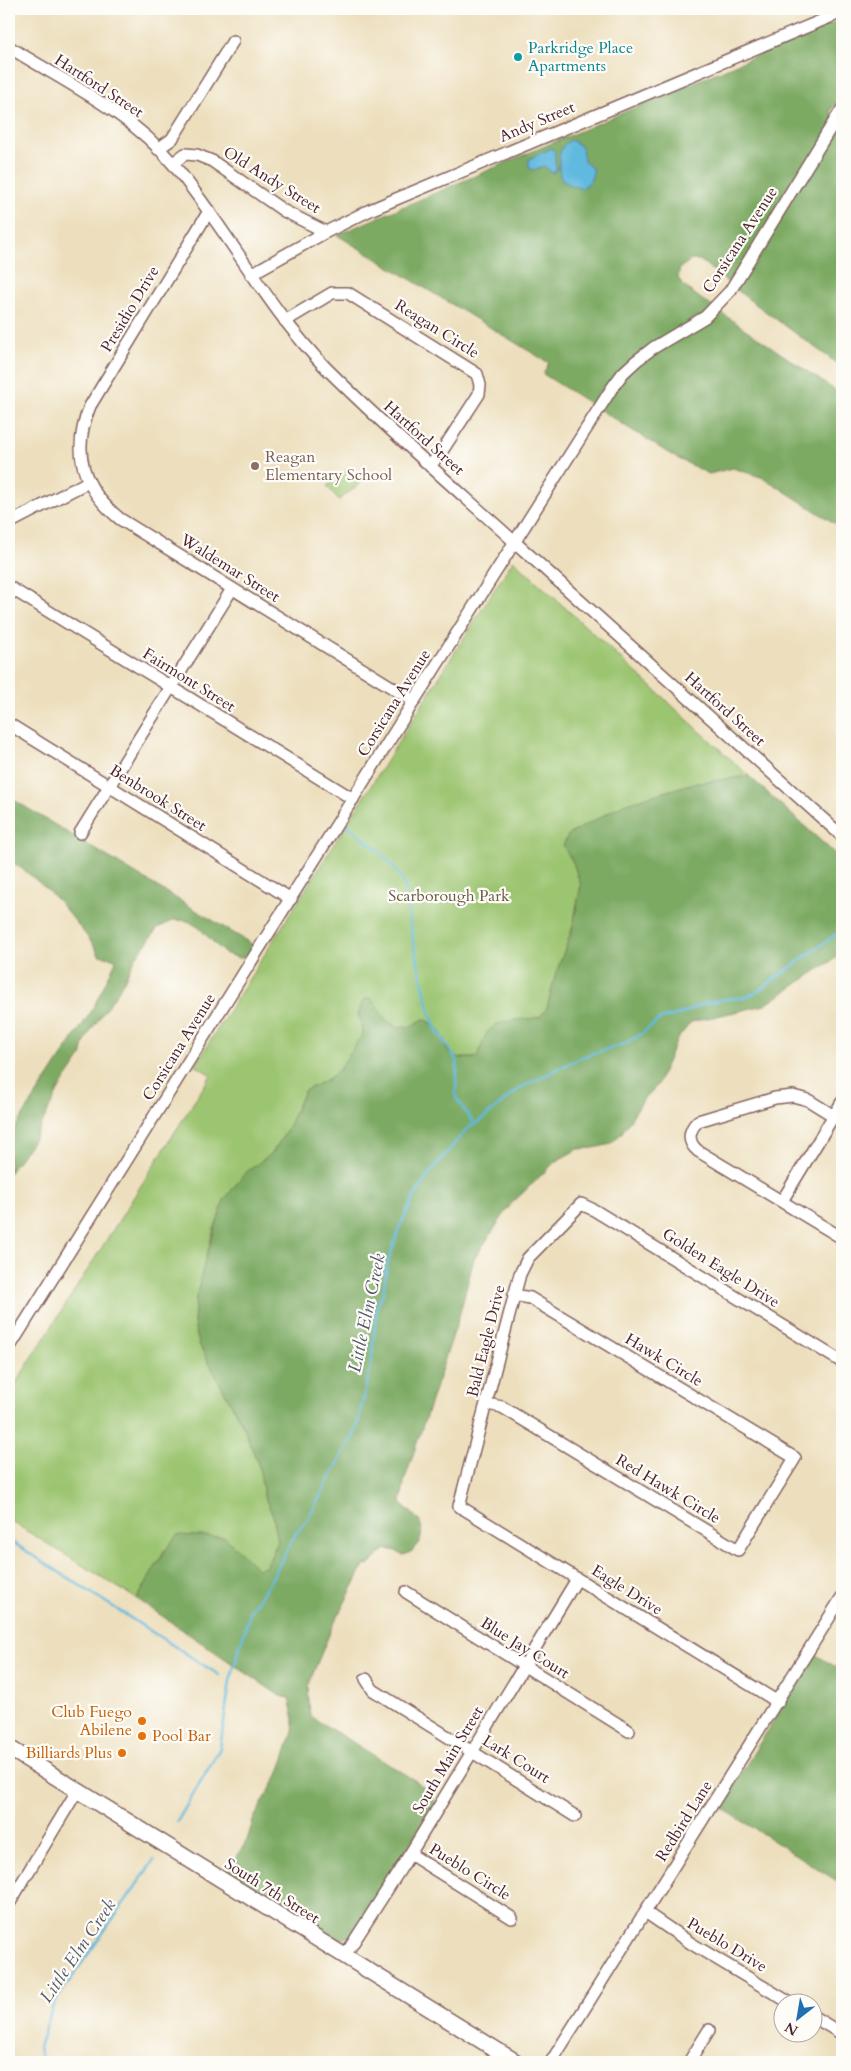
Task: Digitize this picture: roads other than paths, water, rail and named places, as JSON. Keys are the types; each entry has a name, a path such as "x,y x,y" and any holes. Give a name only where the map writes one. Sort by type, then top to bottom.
{"main road":[{"name":"South 7th Street","path":"9,1748 516,2062"}],"street":[{"name":"Andy Street","path":"250,274 326,232 379,207 842,12"},
{"path":"158,149 172,139 234,40"},
{"name":"Hartford Street","path":"9,47 110,109 158,149 172,163 209,212 250,274 285,321 327,369 430,466 842,836"},
{"name":"Corsicana Avenue","path":"9,1348 514,542 623,373 653,348 705,317 730,290 842,109"},
{"name":"Old Andy Street","path":"172,163 185,154 197,155 212,161 284,211 326,232"},
{"name":"Presidio Drive","path":"83,426 90,406 209,212"},
{"name":"Reagan Circle","path":"285,321 332,293 348,293 478,374 479,394 430,466"},
{"name":"Waldemar Street","path":"83,426 80,444 88,482 99,499 120,519 414,701"},
{"path":"9,523 88,482"},
{"name":"Fairmont Street","path":"9,587 170,688 353,799"},
{"path":"80,833 232,589"},
{"name":"Benbrook Street","path":"9,724 291,899"},
{"path":"834,1116 808,1100 793,1096 775,1098 698,1121 692,1126 689,1134 693,1147 842,1238"},
{"path":"782,1201 842,1102"},
{"name":"Bald Eagle Drive","path":"459,1506 520,1274 528,1258 581,1204"},
{"name":"Golden Eagle Drive","path":"581,1204 594,1210 842,1362"},
{"name":"Hawk Circle","path":"514,1295 530,1298 795,1458"},
{"name":"Red Hawk Circle","path":"487,1404 502,1407 738,1550 795,1458"},
{"name":"Eagle Drive","path":"459,1506 778,1702"},
{"name":"South Main Street","path":"344,1957 410,1854 577,1579"},
{"name":"Blue Jay Court","path":"406,1592 629,1731"},
{"name":"Redbird Lane","path":"552,2062 842,1597"},
{"name":"Lark Court","path":"366,1679 373,1690 575,1816"},
{"path":"9,1904 13,1889 77,1791"},
{"name":"Pueblo Circle","path":"410,1854 512,1918"},
{"name":"Pueblo Drive","path":"646,1912 692,1944 775,1994"},
{"path":"824,2023 842,2034"},
{"path":"689,2062 709,2030"}],"water":[{"path":"571,140 582,147 584,161 594,170 590,182 582,188 574,187 567,183 563,180 560,173 559,160 561,151 565,144"},
{"path":"552,148 555,152 557,167 555,172 552,173 544,166 533,170 529,168 529,159"}],"waterway":[{"path":"344,822 378,850 404,882 413,941 430,1013 435,1027 457,1061 456,1098 473,1122"},
{"name":"Little Elm Creek","path":"177,1822 220,1748 230,1681 251,1609 267,1587 296,1533 307,1520 356,1431 371,1365 377,1305 383,1293 387,1265 399,1228 414,1197 432,1170 467,1129 485,1117 520,1088 584,1056 624,1044 643,1033 660,1019 681,1014 703,1004 724,999 741,998 755,993 842,930"},
{"path":"9,1540 219,1675"},
{"name":"Little Elm Creek","path":"42,2062 39,2047 54,2003 154,1860"}],"place":[{"name":"Parkridge Place Apartments","path":"518,57"},
{"name":"Reagan Elementary School","path":"255,466"},
{"name":"Club Fuego Abilene","path":"142,1721"},
{"name":"Pool Bar","path":"142,1736"},
{"name":"Billiards Plus","path":"122,1753"}],"park label":[{"name":"Scarborough Park","path":"449,896"}]}
